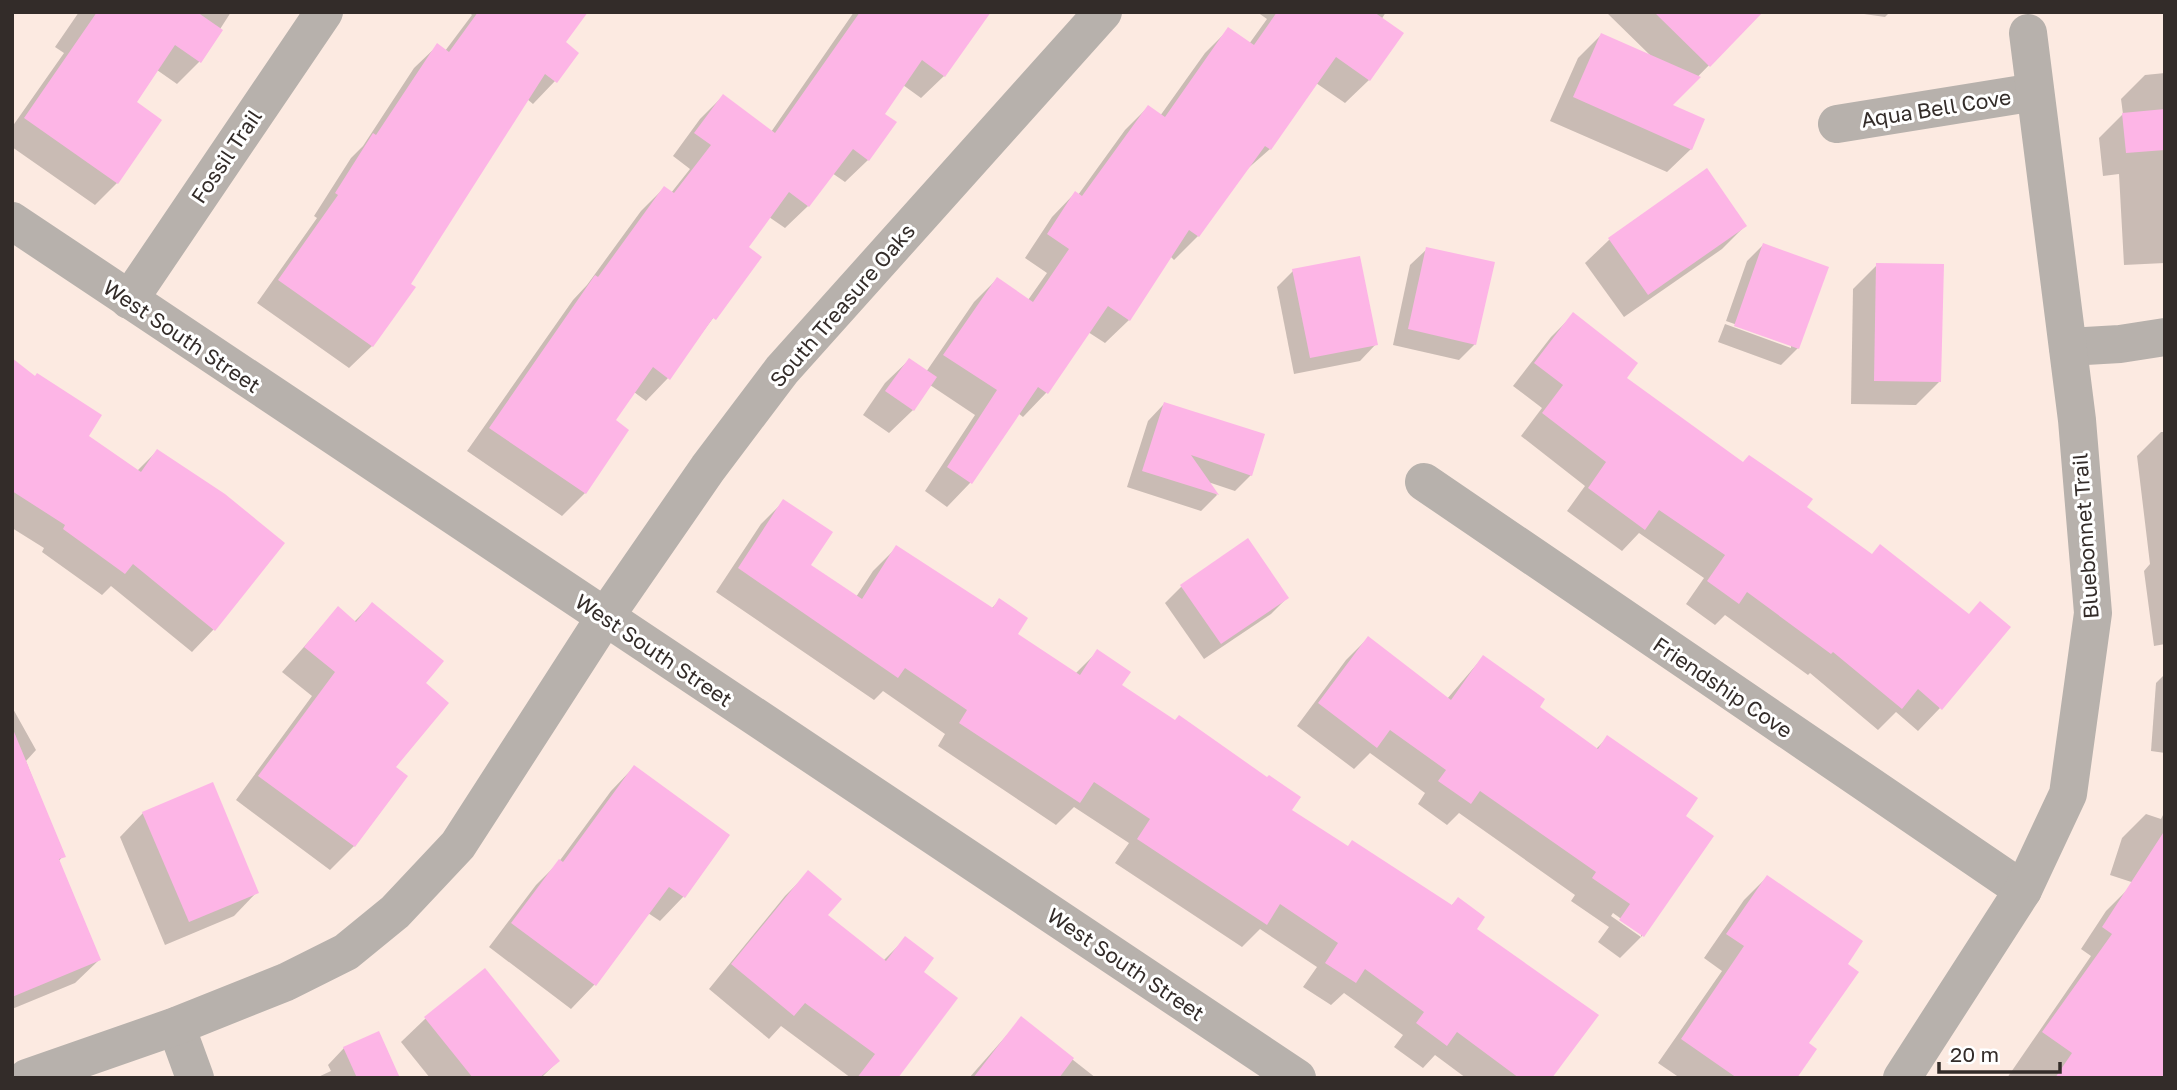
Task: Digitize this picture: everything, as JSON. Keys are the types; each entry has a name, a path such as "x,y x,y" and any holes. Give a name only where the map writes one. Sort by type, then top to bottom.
{"street":[{"name":"Fossil Trail","path":"129,300 324,12"},
{"name":"South Treasure Oaks","path":"27,1078 176,1026 286,982 346,951 395,912 458,845 605,617 708,468 782,370 1102,12"},
{"name":"Bluebonnet Trail","path":"1902,1078 2023,890 2068,794 2093,613 2068,347 2028,33"},
{"name":"Aqua Bell Cove","path":"1837,124 2035,92"},
{"name":"West South Street","path":"12,221 1297,1078"},
{"path":"2068,347 2120,344 2165,337"},
{"name":"Friendship Cove","path":"1424,482 2023,890"},
{"path":"176,1026 195,1078"}],"building":[{"path":"97,12 197,12 223,30 201,63 175,45 137,102 162,120 118,184 24,118"},
{"path":"478,12 588,12 566,42 579,53 557,83 545,74 411,284 416,287 373,347 278,280 338,195 335,193 373,133 376,135 437,43 449,52"},
{"path":"860,12 991,12 945,77 922,60 885,114 897,122 869,161 853,149 809,207 789,192 749,247 762,257 716,320 713,318 670,380 653,367 616,420 629,430 586,494 489,428 595,275 598,277 664,186 674,193 711,145 694,133 723,94 775,133"},
{"path":"1277,12 1374,12 1404,33 1370,81 1336,57 1271,150 1265,146 1199,237 1189,230 1130,321 1108,306 1048,394 1038,387 972,484 947,467 997,390 943,355 997,277 1033,302 1069,249 1047,234 1075,191 1082,196 1148,105 1165,117 1228,27 1254,45"},
{"path":"1654,12 1763,12 1710,67"},
{"path":"1601,33 1701,77 1673,105 1705,119 1692,150 1573,97"},
{"path":"2165,109 2165,150 2126,153 2122,113"},
{"path":"1707,168 1747,226 1648,295 1608,238"},
{"path":"1763,243 1829,267 1799,349 1734,326"},
{"path":"1426,247 1495,262 1476,345 1408,329"},
{"path":"1360,256 1378,345 1310,358 1292,269"},
{"path":"1876,263 1944,264 1941,382 1874,381"},
{"path":"1573,312 1638,363 1627,378 1743,462 1749,455 1813,499 1807,507 1872,554 1880,544 1969,614 1980,601 2011,627 1942,710 1918,689 1902,709 1833,652 1831,654 1747,592 1739,604 1707,581 1725,555 1659,510 1645,530 1588,488 1606,462 1542,413 1563,385 1534,363"},
{"path":"12,358 35,376 37,373 102,415 89,436 141,472 157,449 225,494 285,543 215,631 133,564 125,574 63,529 65,525 12,491"},
{"path":"909,358 937,377 914,411 885,391"},
{"path":"1164,402 1265,434 1252,476 1191,455 1219,495 1142,471"},
{"path":"783,499 833,532 811,565 862,599 896,545 993,608 999,598 1028,618 1018,634 1080,675 1097,649 1131,672 1122,685 1175,720 1179,715 1267,777 1269,775 1301,797 1292,810 1348,846 1352,840 1452,905 1458,897 1485,917 1477,929 1599,1015 1552,1078 1519,1078 1457,1032 1447,1046 1416,1023 1424,1012 1365,969 1356,983 1325,963 1338,943 1280,904 1267,925 1137,839 1150,819 1094,782 1080,803 959,723 967,710 905,668 898,678 738,568"},
{"path":"1248,538 1289,598 1221,644 1180,585"},
{"path":"372,602 444,661 426,683 449,703 396,767 408,776 355,847 258,776 335,672 304,647 338,606 356,622"},
{"path":"1368,636 1451,700 1483,655 1545,699 1540,707 1598,749 1607,735 1698,798 1686,816 1714,836 1644,937 1619,920 1630,904 1592,878 1596,872 1480,791 1471,804 1438,781 1446,770 1390,730 1377,748 1318,703"},
{"path":"12,727 66,857 59,859 101,960 12,997"},
{"path":"634,765 730,835 685,898 669,887 596,986 511,923 559,859 563,862"},
{"path":"213,782 259,893 189,922 142,812"},
{"path":"2165,830 2165,1078 2055,1078 2072,1053 2042,1032 2112,934 2102,927"},
{"path":"808,870 842,899 828,915 886,961 905,936 934,958 924,972 958,998 898,1078 857,1078 875,1054 805,1003 794,1016 731,964"},
{"path":"1767,875 1863,941 1848,964 1859,972 1809,1043 1817,1049 1797,1078 1737,1078 1681,1039 1744,946 1726,934"},
{"path":"485,968 560,1061 539,1078 473,1078 424,1017"},
{"path":"1021,1016 1074,1058 1059,1078 973,1078"},
{"path":"379,1031 400,1078 357,1078 343,1047"}]}
